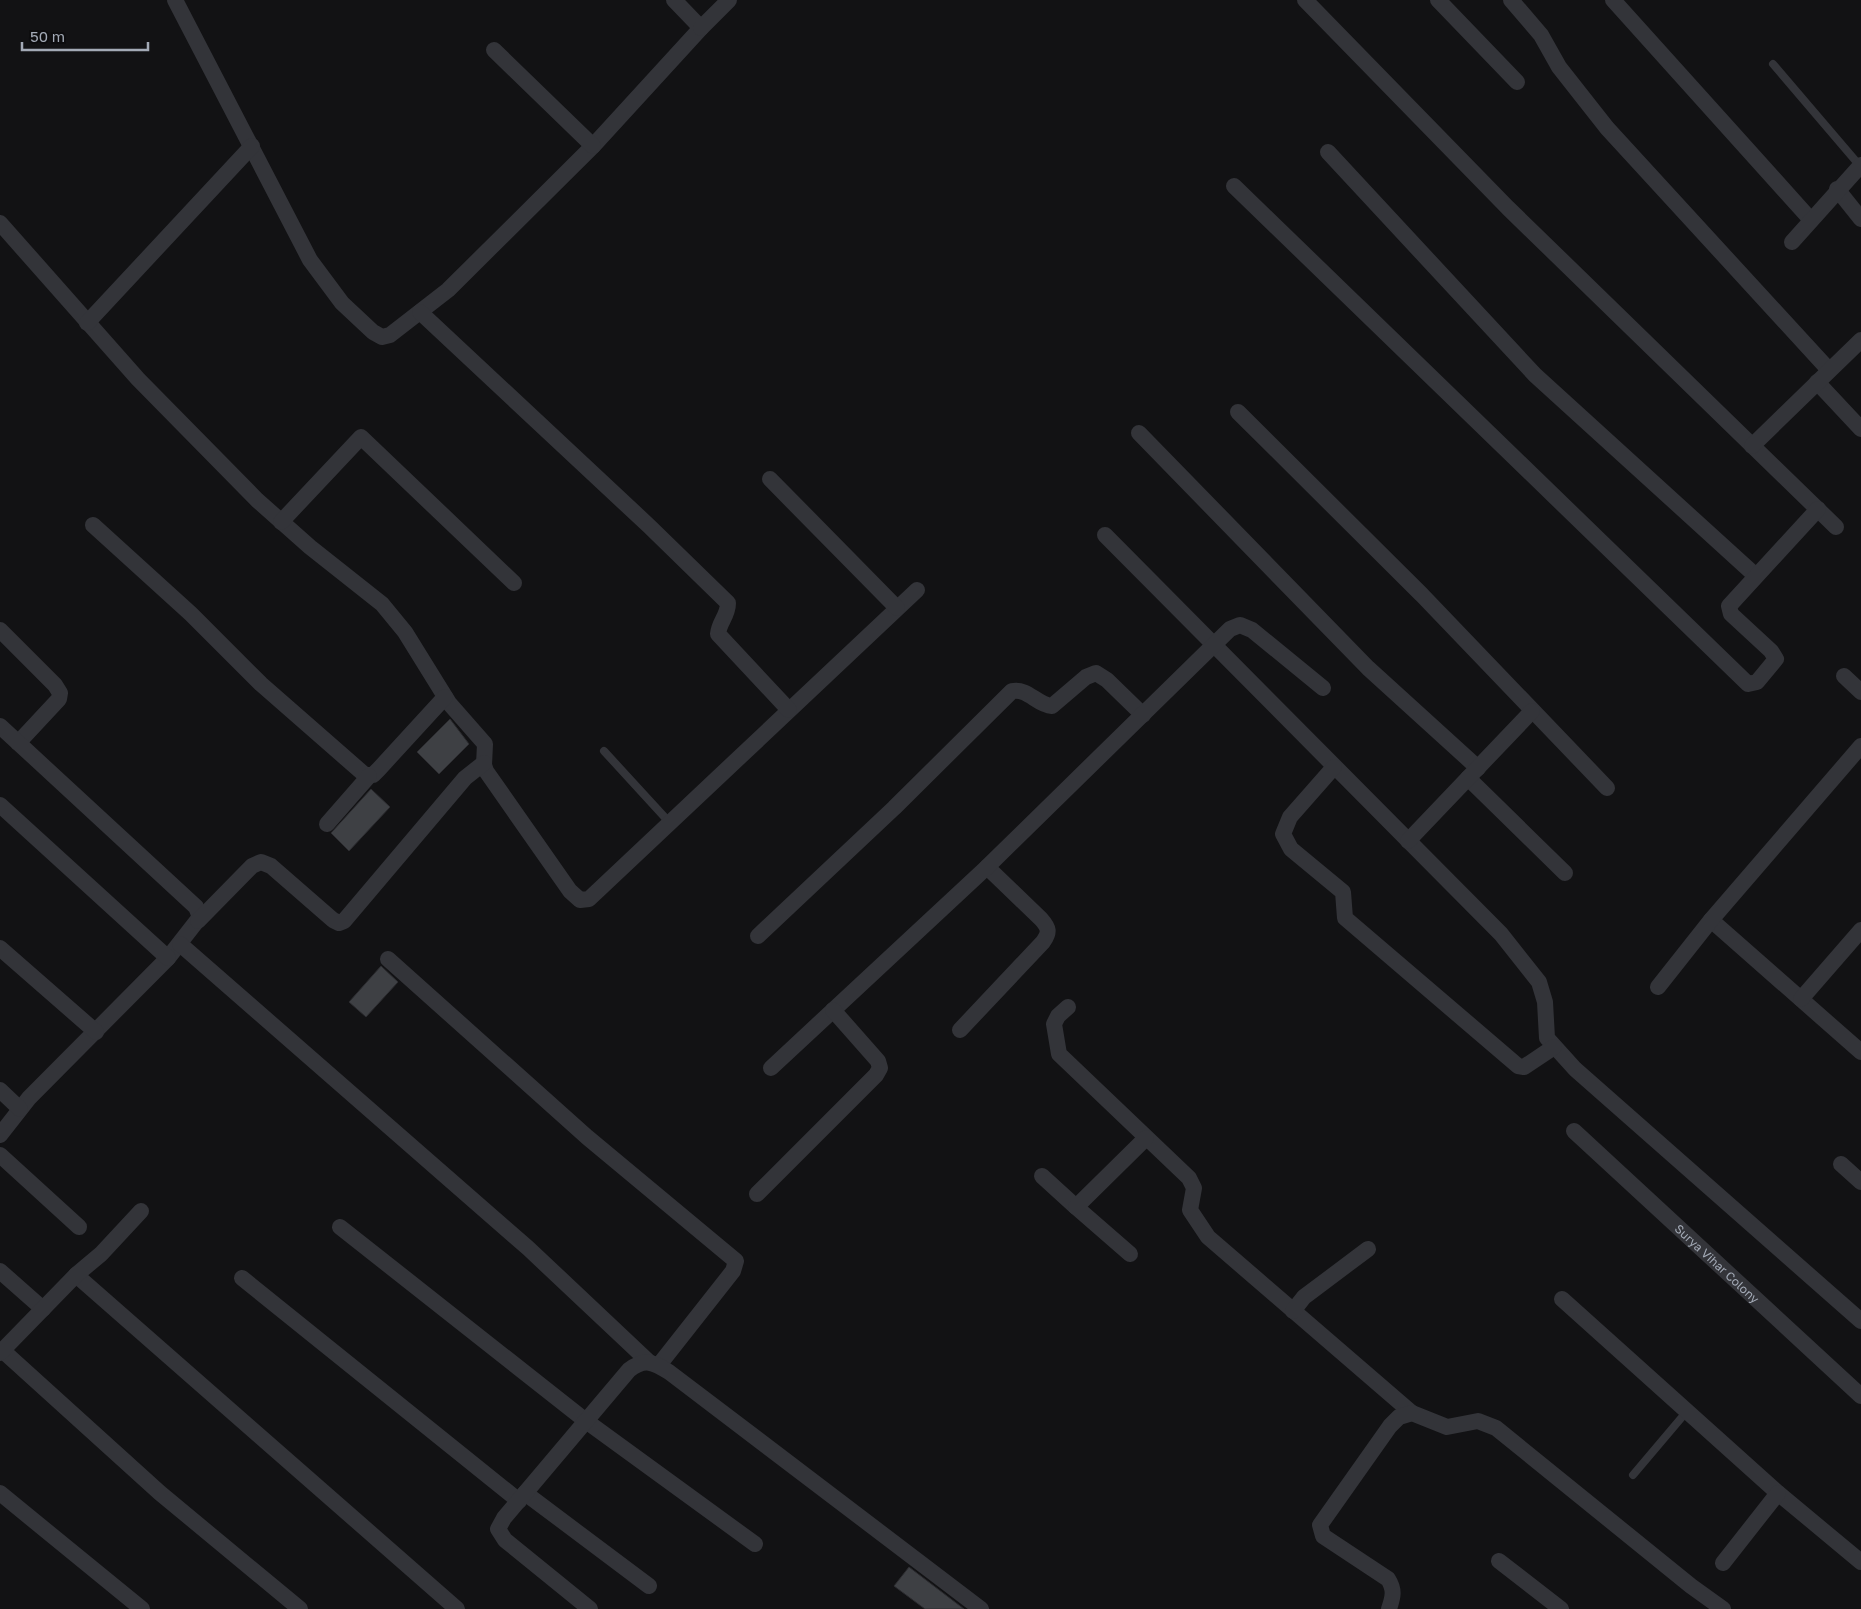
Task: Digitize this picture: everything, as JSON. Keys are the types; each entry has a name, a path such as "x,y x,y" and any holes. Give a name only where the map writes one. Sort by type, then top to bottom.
{"street":[{"path":"175,0 310,260 342,303 373,332 382,337 390,335 448,290 593,146 729,0"},
{"path":"674,0 701,28"},
{"path":"1306,0 1508,208 1836,527"},
{"path":"1438,0 1517,82"},
{"path":"1511,0 1541,35 1559,67 1606,128 1829,370"},
{"path":"1613,0 1811,220"},
{"path":"494,50 593,146"},
{"path":"87,323 252,146"},
{"path":"1328,152 1535,375 1756,576"},
{"path":"1792,242 1837,189 1861,165"},
{"path":"1234,186 1744,682 1750,684 1757,682 1776,659 1771,651 1731,614 1728,608 1818,509"},
{"path":"1837,189 1861,219"},
{"path":"0,223 87,323 170,412 281,522 382,604 405,632 445,697 485,744 484,762 486,771 570,891 580,900 589,899 671,824 917,590"},
{"path":"420,312 650,526 728,603 728,612 718,626 718,634 789,710"},
{"path":"1752,446 1861,340"},
{"path":"1817,382 1861,429"},
{"path":"1238,412 1422,595 1607,788"},
{"path":"1138,434 1473,773 1565,873"},
{"path":"281,522 361,437 514,583"},
{"path":"770,479 897,608"},
{"path":"93,525 191,614 261,684 360,772 369,776"},
{"path":"1105,535 1501,934 1528,966 1542,991 1546,1007 1545,1033 1554,1047 1590,1082 1861,1321"},
{"path":"771,1068 987,867 1230,629 1240,625 1245,626 1323,688"},
{"path":"0,630 55,685 60,693 58,699 18,743"},
{"path":"758,936 894,808 1012,691 1024,692 1042,704 1052,706 1086,677 1096,673 1143,715"},
{"path":"1844,676 1861,692"},
{"path":"327,824 369,776 379,770 445,697"},
{"path":"1408,841 1532,710"},
{"path":"0,726 196,907 199,914 198,921"},
{"path":"1658,987 1711,920 1861,746"},
{"path":"0,1135 20,1108 168,958 198,921 252,866 261,862 271,866 333,920 344,921 465,778 484,762"},
{"path":"1334,767 1290,817 1283,834 1291,849 1343,892 1345,918 1518,1066 1524,1067 1554,1047"},
{"path":"0,805 168,958"},
{"path":"960,1030 1043,942 1048,932 1042,919 987,867"},
{"path":"1711,920 1861,1052"},
{"path":"1801,999 1861,930"},
{"path":"180,944 528,1248 654,1364 981,1609"},
{"path":"0,948 96,1032"},
{"path":"388,959 587,1136 736,1261 734,1271 654,1364"},
{"path":"1068,1007 1058,1016 1054,1024 1059,1054 1189,1178 1194,1188 1190,1210 1208,1236 1412,1413 1447,1427 1478,1421 1496,1428 1718,1607"},
{"path":"757,1194 876,1075 880,1068 878,1060 833,1010"},
{"path":"0,1090 20,1108"},
{"name":"Surya Vihar Colony","path":"1574,1131 1861,1396"},
{"path":"1076,1207 1146,1138"},
{"path":"0,1155 79,1227"},
{"path":"1841,1164 1861,1182"},
{"path":"1042,1176 1130,1254"},
{"path":"141,1211 101,1254 76,1275 1,1351 160,1493 300,1609"},
{"path":"340,1227 586,1421 755,1544"},
{"path":"1293,1311 1304,1297 1368,1249"},
{"path":"0,1271 42,1309"},
{"path":"76,1275 457,1609"},
{"path":"242,1278 522,1497 649,1586"},
{"path":"1562,1299 1688,1410 1778,1493 1861,1562"},
{"path":"590,1609 500,1534 498,1529 522,1497 629,1370 639,1363 654,1364"},
{"path":"1389,1609 1393,1595 1393,1586 1388,1579 1329,1541 1320,1531 1320,1525 1390,1426 1399,1417 1412,1413"},
{"path":"0,1493 142,1609"},
{"path":"1723,1563 1778,1493"},
{"path":"1499,1561 1561,1609"}],"lane":[{"path":"1773,64 1861,165"},
{"path":"604,751 671,824"},
{"path":"1633,1475 1688,1410"}],"building":[{"path":"450,719 469,744 439,774 417,752"},
{"path":"371,789 390,807 349,851 331,833"},
{"path":"381,966 398,982 366,1017 349,1002"},
{"path":"909,1567 964,1609 925,1609 894,1586"}]}
